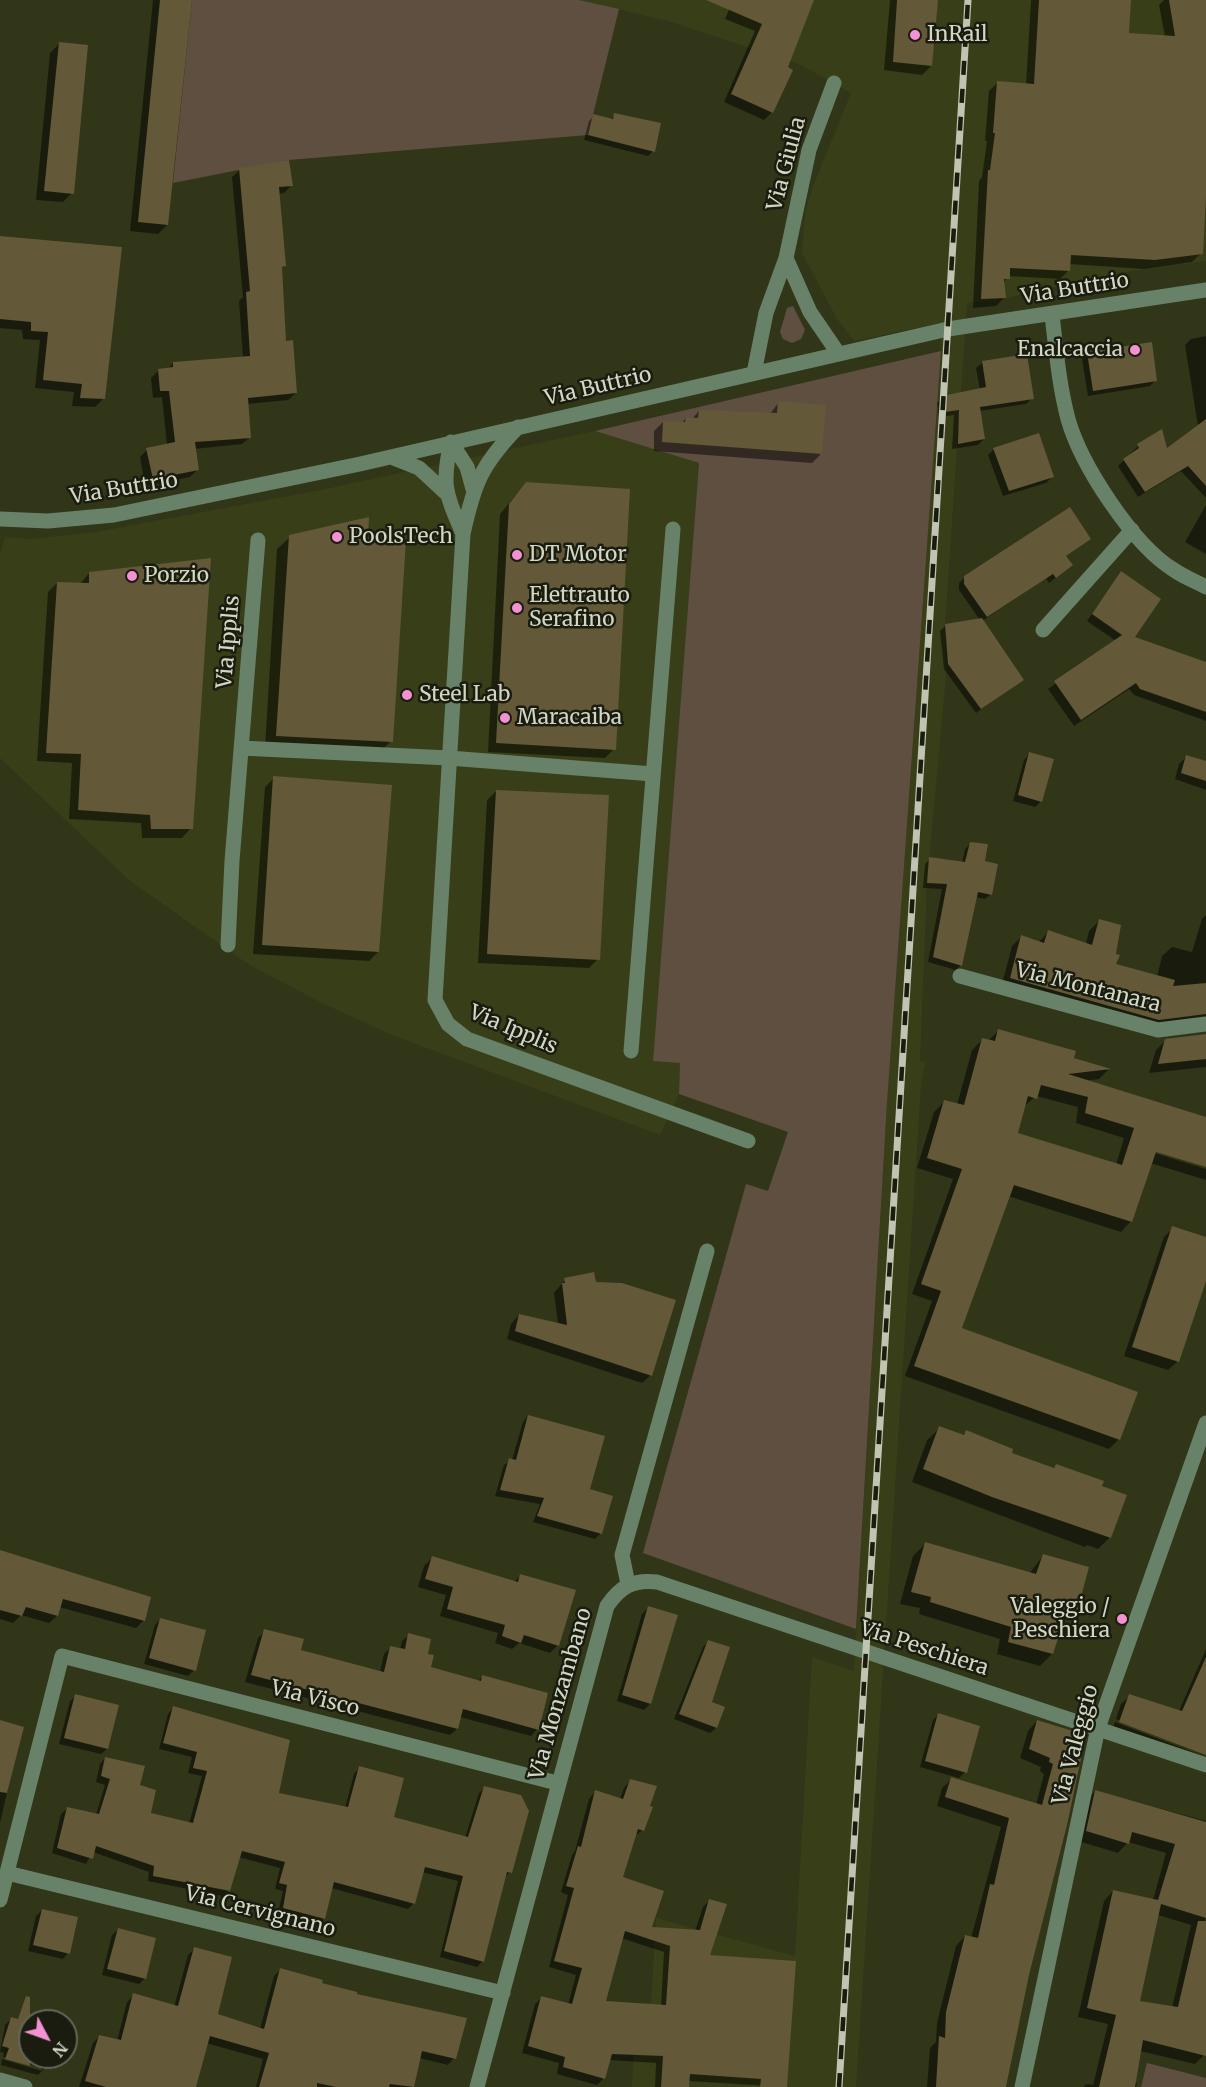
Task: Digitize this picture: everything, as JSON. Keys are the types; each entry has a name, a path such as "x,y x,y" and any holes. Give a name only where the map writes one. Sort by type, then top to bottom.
{"street":[{"name":"Via Giulia","path":"754,373 765,313 786,258 808,150 834,83"},
{"path":"786,258 810,312 838,353"},
{"name":"Via Buttrio","path":"0,519 48,521 114,515 391,457 948,329 1206,290"},
{"path":"1052,315 1068,419 1082,453 1104,492 1150,550 1172,570 1206,587"},
{"name":"Via Ipplis","path":"518,427 498,447 473,489 463,534 435,1000 448,1024 477,1043 748,1141"},
{"path":"451,442 467,468 473,489"},
{"name":"Via Ipplis","path":"451,442 444,473 446,493 463,534"},
{"name":"Via Ipplis","path":"391,457 419,468 446,493"},
{"path":"631,1051 673,529"},
{"path":"1043,630 1132,530"},
{"name":"Via Ipplis","path":"228,945 232,861 258,540"},
{"path":"241,748 449,758 653,774"},
{"name":"Via Montanara","path":"960,976 1158,1030 1206,1024"},
{"path":"628,1584 622,1555 707,1251"},
{"name":"Via Valeggio","path":"1022,2087 1098,1728 1206,1423"},
{"name":"Via Peschiera","path":"628,1584 642,1580 657,1582 1206,1765"},
{"name":"Via Monzambano","path":"477,2087 557,1783 607,1606 615,1594 628,1584"},
{"name":"Via Visco","path":"7,1873 62,1656 557,1783"},
{"path":"0,1900 7,1873"},
{"name":"Via Cervignano","path":"7,1873 502,1993"},
{"path":"0,2080 25,2087"}],"shaded area":[{"path":"192,0 579,0 619,9 588,135 289,160 173,183"},
{"path":"579,0 1206,0 1206,261 1118,273 1006,298 967,303 945,624 946,675 927,883 920,1061 925,1063 921,1085 856,2087 632,2087 637,2003 651,2003 656,1918 795,1956 812,1657 854,1671 887,1103 941,351 940,323 854,341 837,319 802,253 805,212 851,93 799,64 668,21"},
{"path":"793,306 805,330 801,339 792,343 783,339 780,332 787,308"},
{"path":"941,351 887,1103 856,1629 643,1553 746,1184 768,1191 788,1132 679,1094 680,1063 653,1061 699,463 595,431"},
{"path":"595,431 699,463 653,1061 680,1062 679,1094 660,1135 392,1035 322,1003 248,964 129,880 0,758 0,555 5,537 31,539 96,532 321,490"},
{"path":"1147,2063 1206,2078 1206,2087 1141,2087"}],"building":[{"path":"160,0 192,0 168,225 138,222"},
{"path":"706,0 814,0 788,67 793,70 773,113 731,94 762,24"},
{"name":"InRail","path":"897,0 938,0 932,66 893,62"},
{"path":"1039,0 1131,0 1129,33 1175,36 1169,0 1206,0 1206,197 1203,254 1155,260 1071,255 1070,271 1010,268 1010,279 1004,279 1006,298 981,299 988,170 990,170 995,133 993,133 997,81 1034,84"},
{"path":"59,42 88,45 74,194 44,191"},
{"path":"614,113 661,123 655,152 588,135 593,114 613,119"},
{"path":"289,160 293,186 279,187 286,266 282,267 286,341 293,340 297,393 248,398 251,438 195,442 199,470 153,479 146,448 175,442 169,391 160,391 158,369 173,367 173,362 250,356 246,292 250,291 239,168"},
{"path":"0,236 122,247 105,399 80,398 82,384 43,380 48,332 31,331 31,322 0,319"},
{"path":"1152,342 1157,381 1093,391 1087,352"},
{"path":"1027,354 1034,399 980,407 985,439 958,444 959,410 945,412 942,396 986,387 982,361"},
{"path":"778,401 826,405 822,454 662,442 663,421 685,422 686,417 698,418 699,410 777,413"},
{"path":"1206,419 1206,486 1188,466 1145,492 1123,459 1139,448 1137,444 1162,429 1167,448"},
{"path":"1039,433 1054,477 1009,491 993,448"},
{"path":"526,482 630,489 616,750 496,743 509,504"},
{"path":"1070,507 1091,539 1066,556 1073,565 1056,578 1053,574 987,617 964,584 964,576"},
{"path":"369,517 368,538 406,540 393,742 276,736 289,535"},
{"path":"211,558 193,829 151,829 150,815 78,810 81,754 46,753 57,582 89,583 89,572"},
{"path":"1121,571 1161,599 1135,637 1206,662 1206,712 1140,689 1136,683 1081,720 1054,681 1122,635 1092,614"},
{"path":"982,618 1024,680 981,709 948,664 945,624"},
{"path":"1029,752 1054,759 1042,802 1018,795"},
{"path":"1186,755 1206,761 1206,781 1181,773"},
{"path":"273,776 392,785 379,952 262,945"},
{"path":"496,790 609,795 600,960 487,954"},
{"path":"970,842 988,844 985,861 998,864 992,895 978,892 962,966 933,957 947,884 927,883 929,857 965,862"},
{"path":"1099,919 1121,925 1116,954 1120,955 1116,964 1175,980 1173,986 1206,983 1206,1014 1159,1020 1010,978 1021,935 1044,943 1048,930 1092,945"},
{"path":"998,1029 1076,1051 1074,1058 1111,1069 1068,1074 1206,1117 1206,1167 1156,1152 1132,1222 1014,1185 962,1328 1138,1392 1120,1440 914,1366 941,1291 921,1284 962,1169 927,1158 944,1100 964,1105 982,1038 995,1041","holes":["1041,1085 1088,1097 1085,1113 1134,1128 1122,1165 1018,1133 1028,1096 1037,1099"]},
{"path":"1206,1034 1206,1059 1158,1064 1165,1039"},
{"path":"1172,1226 1206,1237 1206,1281 1179,1362 1132,1347"},
{"path":"594,1272 596,1282 622,1283 676,1300 652,1376 515,1331 519,1314 567,1325 562,1283 565,1283 564,1278"},
{"path":"528,1415 605,1436 590,1489 613,1496 602,1534 537,1516 544,1498 500,1490 509,1458 516,1460"},
{"path":"939,1426 964,1435 966,1430 1013,1449 1012,1453 1054,1468 1056,1464 1104,1481 1102,1486 1127,1495 1111,1538 992,1497 923,1469"},
{"path":"925,1542 1036,1574 1043,1554 1089,1567 1077,1612 1067,1610 1053,1654 1008,1642 1011,1627 930,1602 931,1597 911,1592"},
{"path":"0,1550 151,1597 145,1621 63,1599 58,1616 26,1607 22,1616 0,1610"},
{"path":"432,1556 518,1582 520,1574 576,1590 559,1646 524,1635 521,1643 502,1636 505,1625 447,1609 453,1587 425,1579"},
{"path":"648,1606 678,1615 651,1704 622,1695"},
{"path":"160,1618 206,1630 196,1671 149,1658"},
{"path":"264,1629 304,1639 301,1650 384,1672 390,1646 405,1649 408,1633 431,1639 428,1654 434,1655 431,1667 481,1681 482,1675 548,1693 539,1730 463,1709 458,1729 251,1675"},
{"path":"708,1640 730,1647 712,1702 725,1707 717,1728 679,1714"},
{"path":"1206,1657 1206,1755 1119,1722 1129,1694 1182,1711"},
{"path":"75,1694 119,1705 108,1749 64,1738"},
{"path":"173,1706 290,1740 279,1793 348,1807 359,1766 404,1778 394,1817 468,1837 484,1786 521,1795 529,1811 512,1873 507,1872 484,1962 444,1951 463,1876 425,1867 415,1904 334,1882 325,1919 283,1908 287,1885 279,1883 285,1862 242,1851 230,1891 153,1876 154,1866 96,1846 93,1859 57,1848 67,1807 99,1814 110,1779 101,1776 105,1757 145,1766 140,1785 156,1790 151,1813 193,1823 207,1771 193,1768 197,1752 163,1743"},
{"path":"938,1713 980,1726 967,1773 925,1761"},
{"path":"0,1720 24,1727 7,1793 0,1792"},
{"path":"1037,1720 1086,1735 1067,1825 1029,1975 1006,2087 936,2087 939,2036 945,2038 946,2012 965,1935 978,1938 990,1884 994,1885 1009,1818 945,1797 951,1777 1042,1805 1053,1764 1049,1762 1050,1758 1029,1749"},
{"path":"630,1779 657,1786 650,1806 653,1807 644,1831 638,1829 623,1877 664,1891 652,1927 700,1930 709,1899 727,1904 710,1955 796,1961 787,2087 760,2087 761,2079 690,2074 689,2087 661,2087 663,2056 612,2054 605,2079 563,2067 565,2057 528,2046 541,1996 572,2004 582,1968 554,1961 574,1888 566,1886 578,1846 581,1847 595,1790 623,1799","holes":["625,1931 670,1946 666,2005 606,2001"]},
{"path":"1095,1790 1206,1822 1206,1918 1161,1904 1140,2001 1178,2007 1198,1921 1206,1921 1206,2056 1143,2040 1135,2087 1099,2087 1116,2015 1087,2008 1113,1890 1158,1900 1175,1844 1132,1832 1129,1844 1086,1831"},
{"path":"42,1909 78,1917 70,1954 33,1945"},
{"path":"118,1928 156,1938 146,1979 107,1969"},
{"path":"194,1947 232,1957 218,2014 264,2029 280,1968 323,1980 322,1983 357,1992 357,1994 467,2018 456,2059 422,2051 414,2087 390,2084 389,2087 336,2087 317,2083 317,2087 259,2087 269,2053 210,2036 196,2087 106,2087 85,2081 99,2035 121,2040 133,1993 178,2006"},
{"path":"26,1996 30,1997 30,2009 21,2009"},
{"path":"11,2017 18,2019 18,2063 5,2059 9,2048 2,2046"}],"railway":[{"path":"839,2087 968,0"}],"place":[{"name":"InRail","path":"915,35"},
{"name":"Enalcaccia","path":"1135,350"},
{"name":"PoolsTech","path":"337,537"},
{"name":"DT Motor","path":"517,555"},
{"name":"Porzio","path":"132,576"},
{"name":"Elettrauto Serafino","path":"517,608"},
{"name":"Steel Lab","path":"407,695"},
{"name":"Maracaiba","path":"505,718"},
{"name":"Valeggio / Peschiera","path":"1122,1619"}]}
